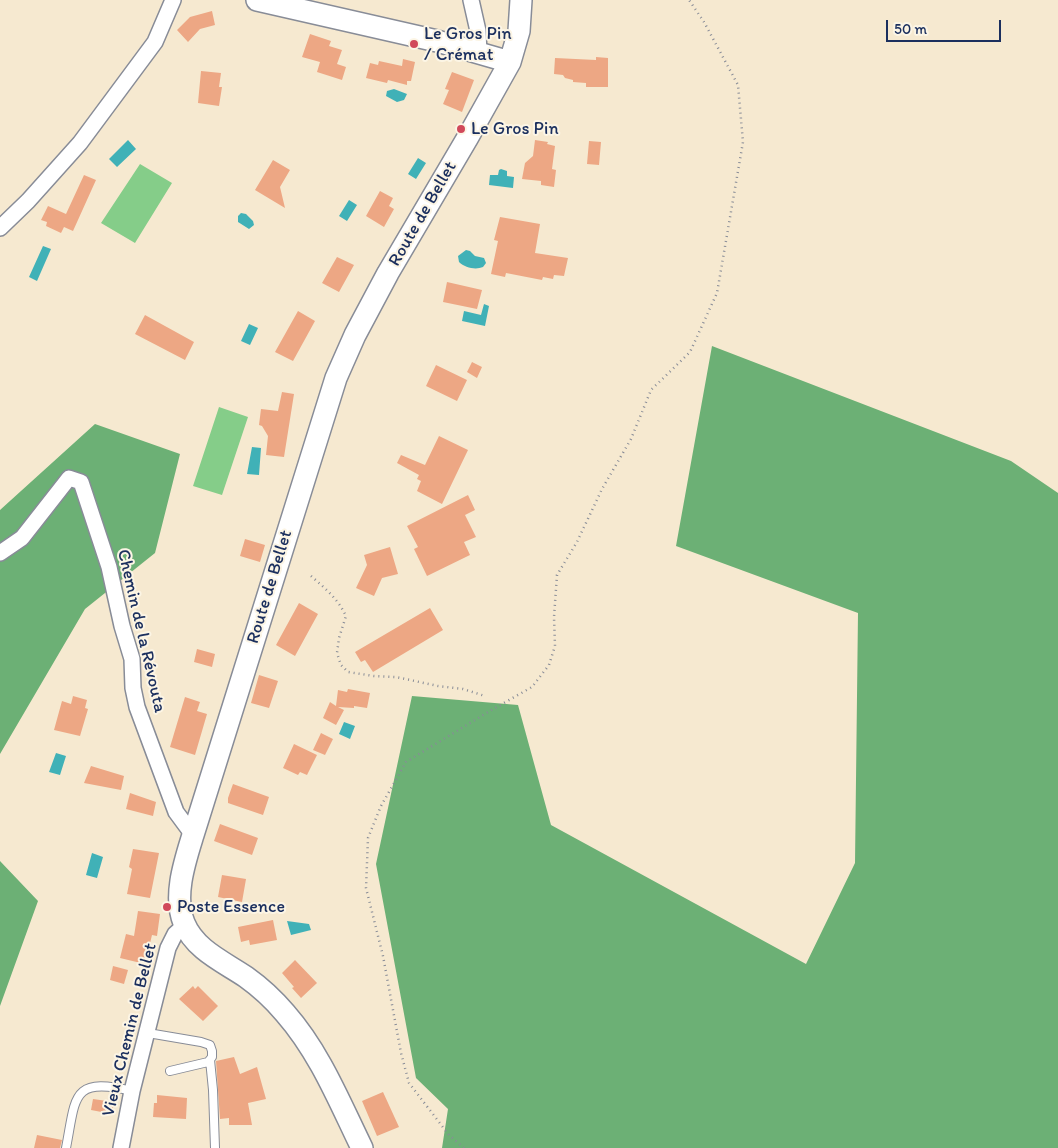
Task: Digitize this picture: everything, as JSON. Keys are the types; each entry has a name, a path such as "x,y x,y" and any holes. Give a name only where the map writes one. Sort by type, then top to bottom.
{"main road":[{"path":"257,0 436,41 510,62"},
{"name":"Route de Bellet","path":"362,1148 318,1058 303,1035 269,997 248,979 208,953 192,938 184,925 180,904 181,881 193,834 322,422 346,354 388,273 510,62 519,31 521,0"}],"street":[{"path":"0,228 28,201 80,144 156,42 173,0"},
{"path":"471,0 478,31 479,54"},
{"name":"Chemin de la Révouta","path":"0,553 22,538 69,478 81,482 109,567 122,626 132,659 133,688 137,707 173,806 193,834"},
{"name":"Vieux Chemin de Bellet","path":"121,1148 132,1091 168,948 175,934 184,925"}],"lane":[{"path":"148,1033 210,1045 212,1051 210,1060 215,1148"},
{"path":"170,1071 210,1060"},
{"path":"66,1148 75,1105 78,1097 84,1090 92,1086 102,1085 132,1091"}],"path":[{"path":"464,1148 450,1135 409,1083 401,1053 383,956 366,888 368,838 381,806 406,762 532,687 549,665 555,646 554,617 557,575 577,542 602,489 631,439 651,390 690,352 717,293 742,142 738,85 704,22 689,0"},
{"path":"311,576 328,591 346,616 339,638 337,653 341,664 348,672 396,677 463,689 485,696"}],"green space":[{"path":"140,164 172,183 135,243 101,223"},
{"path":"712,346 1011,461 1058,493 1058,1148 442,1148 448,1109 416,1078 376,864 412,696 518,705 551,825 806,964 855,863 858,613 676,546"},
{"path":"219,407 248,417 222,495 193,486"},
{"path":"95,424 180,454 155,553 85,609 0,754 0,510"},
{"path":"0,861 38,901 0,1006"}],"water":[{"path":"394,89 407,94 404,100 397,102 386,96 387,91"},
{"path":"128,140 136,149 117,167 109,159"},
{"path":"418,158 426,163 416,179 408,174"},
{"path":"501,169 507,171 507,176 514,177 513,188 489,185 490,175 498,175"},
{"path":"349,200 357,205 347,221 339,216"},
{"path":"241,213 246,214 253,221 254,225 249,229 238,222 238,216"},
{"path":"43,246 51,249 37,281 29,277"},
{"path":"466,250 475,256 484,258 486,263 483,267 471,268 459,262 458,256"},
{"path":"484,304 489,306 485,326 462,321 464,311 481,315"},
{"path":"249,324 258,328 250,345 241,341"},
{"path":"252,447 261,448 259,475 247,474"},
{"path":"344,722 355,726 350,739 339,734"},
{"path":"56,753 66,756 60,775 49,772"},
{"path":"92,853 103,857 97,878 86,875"},
{"path":"287,921 309,924 311,930 291,935"}],"building":[{"path":"212,11 215,25 200,29 188,42 177,30 190,17"},
{"path":"310,34 331,41 329,46 342,50 337,64 346,67 342,80 317,72 320,62 302,57"},
{"path":"596,57 608,58 608,87 586,87 586,83 573,82 573,80 565,78 563,75 554,74 555,58 596,60"},
{"path":"403,59 415,62 411,81 407,81 407,85 388,80 387,83 366,78 370,63 378,65 379,61 402,66"},
{"path":"201,71 221,73 219,87 222,87 219,106 198,103"},
{"path":"452,72 474,80 462,112 443,104 449,90 445,89"},
{"path":"535,140 548,142 547,144 555,146 552,169 556,170 554,187 541,185 541,181 522,179 525,163 533,156"},
{"path":"589,141 601,142 599,165 587,164"},
{"path":"273,160 290,170 280,187 285,208 255,190"},
{"path":"84,175 96,180 73,231 64,227 61,233 46,226 47,222 41,220 48,206 66,214"},
{"path":"380,191 393,198 389,206 394,209 384,227 366,216"},
{"path":"500,217 540,224 535,253 568,258 564,276 554,275 553,279 543,277 542,280 506,273 505,277 491,274 498,241 494,240"},
{"path":"337,257 354,265 339,292 322,283"},
{"path":"447,282 482,290 477,309 443,302"},
{"path":"298,311 315,321 293,361 275,352"},
{"path":"145,315 194,342 185,360 135,334"},
{"path":"472,362 482,367 477,378 467,372"},
{"path":"436,365 467,380 457,401 426,386"},
{"path":"282,392 294,394 284,457 266,455 268,436 262,426 259,425 261,409 278,411"},
{"path":"439,436 468,450 442,504 417,491 421,481 417,479 419,475 397,463 401,455 425,465"},
{"path":"468,495 475,510 465,515 476,537 464,542 470,555 427,576 414,549 418,547 407,526"},
{"path":"245,539 265,545 260,562 240,556"},
{"path":"390,547 398,574 382,578 374,596 356,588 367,565 364,555"},
{"path":"299,603 318,614 295,656 276,645"},
{"path":"430,608 443,630 373,672 365,660 361,662 355,652"},
{"path":"197,649 215,654 212,667 194,662"},
{"path":"259,675 278,681 269,708 251,703"},
{"path":"348,689 370,693 367,708 354,706 354,708 338,707 344,710 336,725 323,718 330,702 336,706 338,690 347,692"},
{"path":"73,696 87,700 85,708 88,709 80,736 54,730 62,701 71,704"},
{"path":"185,697 200,702 197,711 207,714 195,755 170,747"},
{"path":"321,733 333,739 325,755 313,750"},
{"path":"294,744 317,755 307,775 300,772 298,775 283,768"},
{"path":"91,766 124,776 121,790 84,783"},
{"path":"233,784 269,797 263,815 228,803"},
{"path":"130,793 156,802 153,816 126,809"},
{"path":"220,824 258,838 252,855 214,841"},
{"path":"133,849 159,853 150,898 127,894 132,869 129,867"},
{"path":"222,875 246,879 242,902 218,897"},
{"path":"138,911 160,914 157,936 152,935 145,964 120,958 126,934 134,936"},
{"path":"273,920 277,940 250,945 249,940 241,942 238,927"},
{"path":"295,960 317,983 301,998 282,973"},
{"path":"113,966 128,970 124,984 110,980"},
{"path":"193,986 195,989 198,986 218,1006 203,1021 179,999"},
{"path":"234,1057 240,1074 257,1067 266,1099 248,1103 252,1125 229,1125 229,1118 220,1119 216,1061"},
{"path":"383,1092 399,1127 377,1136 362,1101"},
{"path":"157,1095 187,1098 186,1119 153,1117 154,1103 157,1103"},
{"path":"93,1099 114,1102 112,1114 91,1110"},
{"path":"37,1135 62,1140 60,1148 34,1148"}],"place":[{"name":"Le Gros Pin / Crémat","path":"414,44"},
{"name":"Le Gros Pin","path":"461,129"},
{"name":"Poste Essence","path":"167,907"}]}
